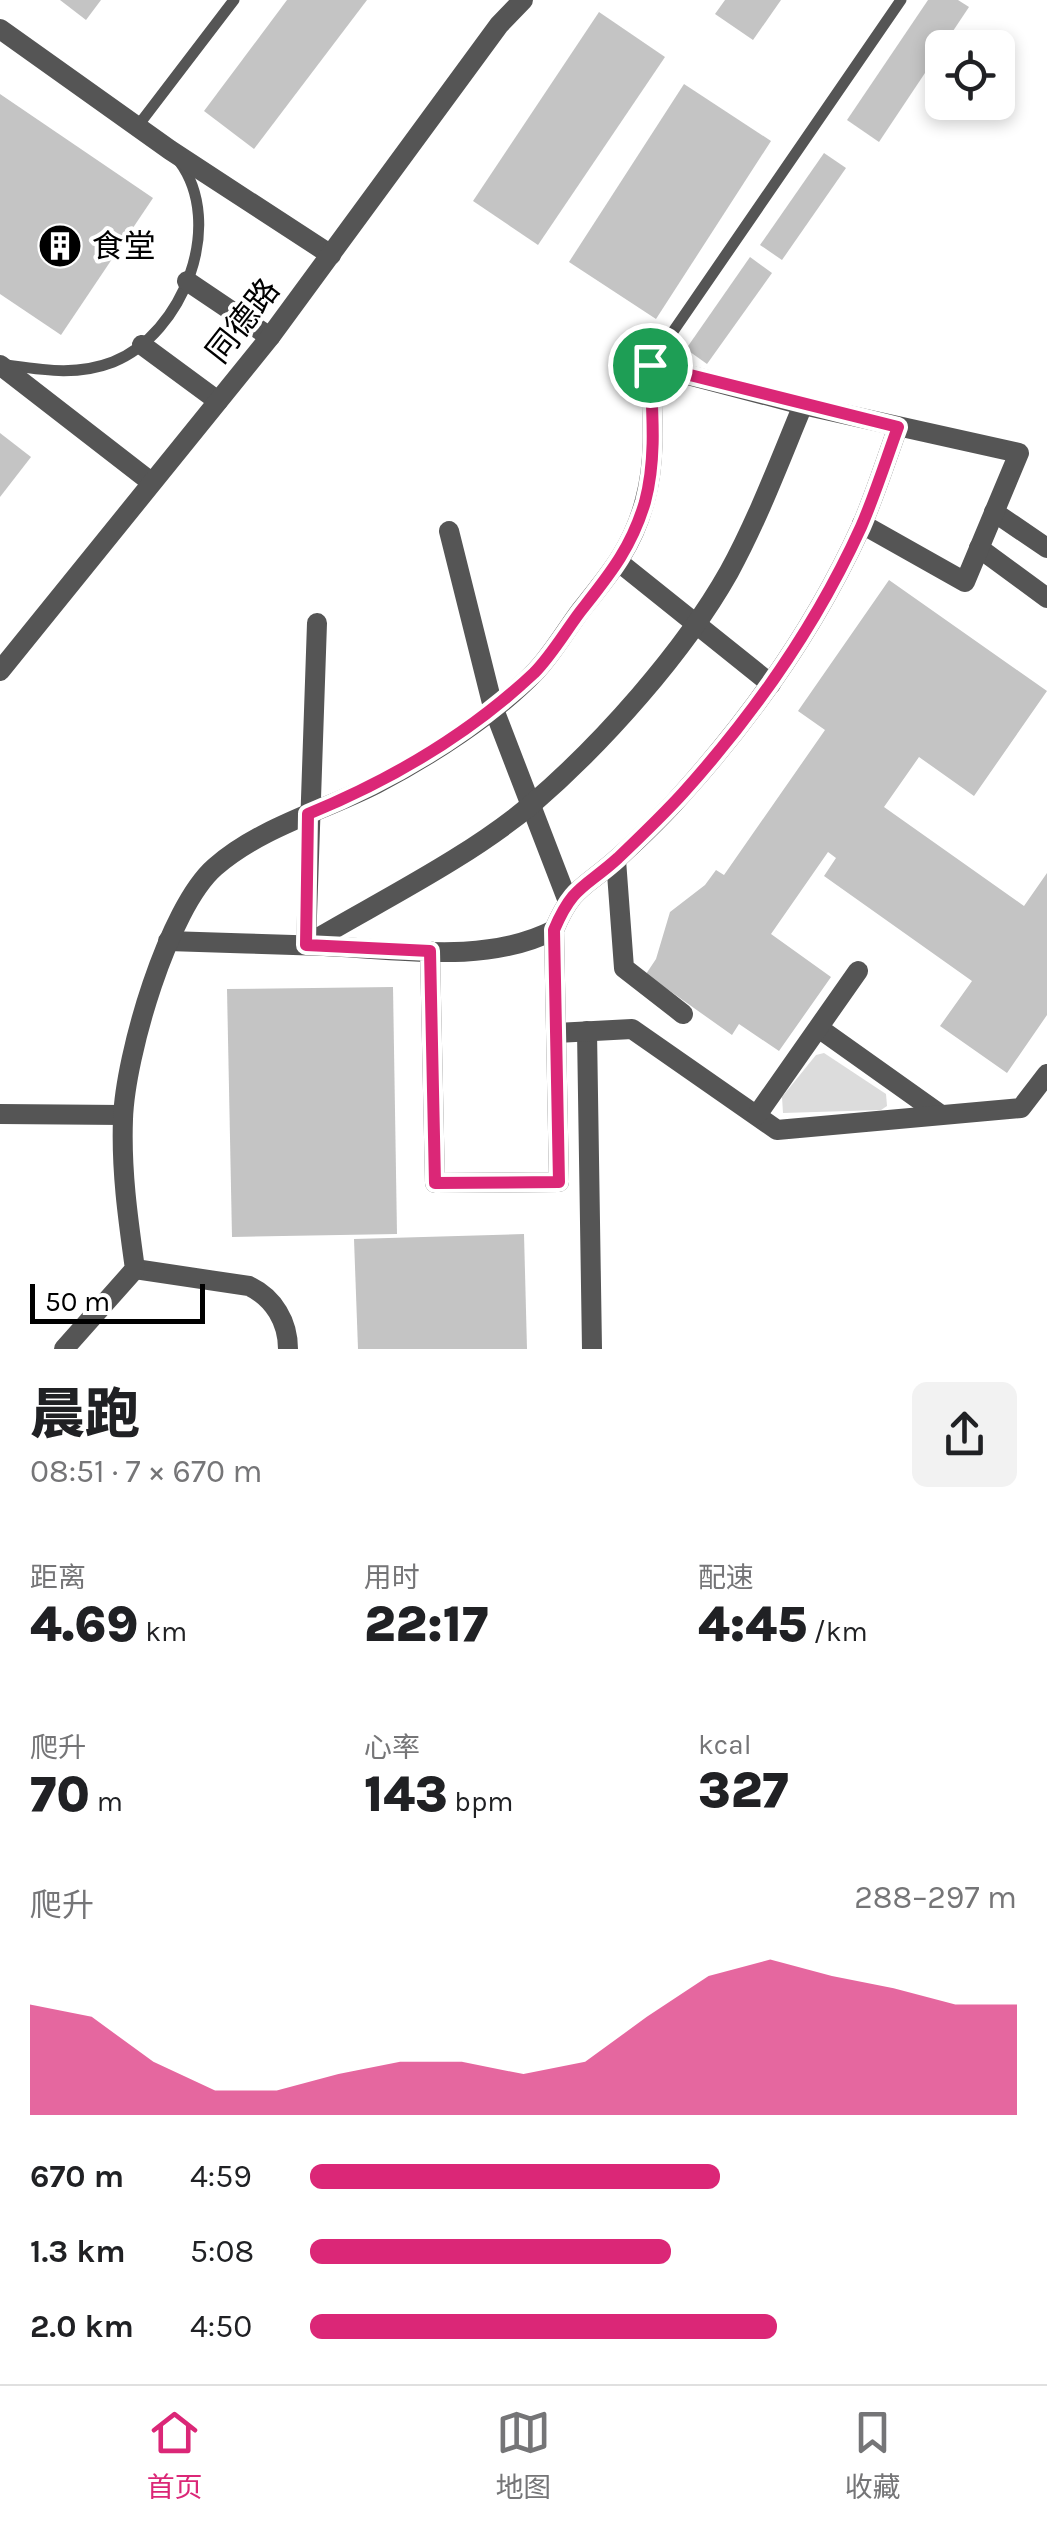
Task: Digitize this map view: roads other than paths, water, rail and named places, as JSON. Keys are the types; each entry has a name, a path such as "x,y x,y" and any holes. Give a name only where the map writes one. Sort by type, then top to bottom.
{"street":[{"name":"同德路","path":"0,670 270,337 499,25 523,0"},
{"path":"0,30 170,150 330,254"},
{"path":"187,281 270,337"},
{"path":"142,345 218,401"},
{"path":"0,364 151,482"},
{"path":"64,1349 134,1269 123,1187 122,1114 146,1004 168,941 191,897 214,868 239,850 405,769 493,707 536,671 620,563 645,501 654,443 650,365 1019,453 965,582 862,524"},
{"path":"306,945 475,844 531,805 614,722 696,624 729,571 803,404"},
{"path":"430,951 435,1183 559,1182 554,930 567,899 616,860 681,796 771,684 836,580 862,524 898,427"},
{"path":"994,512 1047,548"},
{"path":"449,532 493,707 567,899"},
{"path":"979,548 1045,592"},
{"path":"620,563 771,684"},
{"path":"306,945 316,623"},
{"path":"616,860 624,968 683,1014"},
{"path":"168,941 430,951 499,948 528,943 554,930"},
{"path":"756,1115 820,1030 858,971"},
{"path":"556,1034 632,1029 776,1130 1020,1108 1047,1074"},
{"path":"587,1030 592,1349"},
{"path":"820,1030 942,1115"},
{"path":"0,1114 122,1114"},
{"path":"134,1269 249,1286 262,1292 288,1331 288,1349"}],"lane":[{"path":"138,127 234,0"},
{"path":"650,365 901,0"},
{"path":"0,364 79,372 114,362 142,345 177,303 187,281 199,229 192,179 170,150"}],"place":[{"name":"食堂","path":"60,246"}]}
